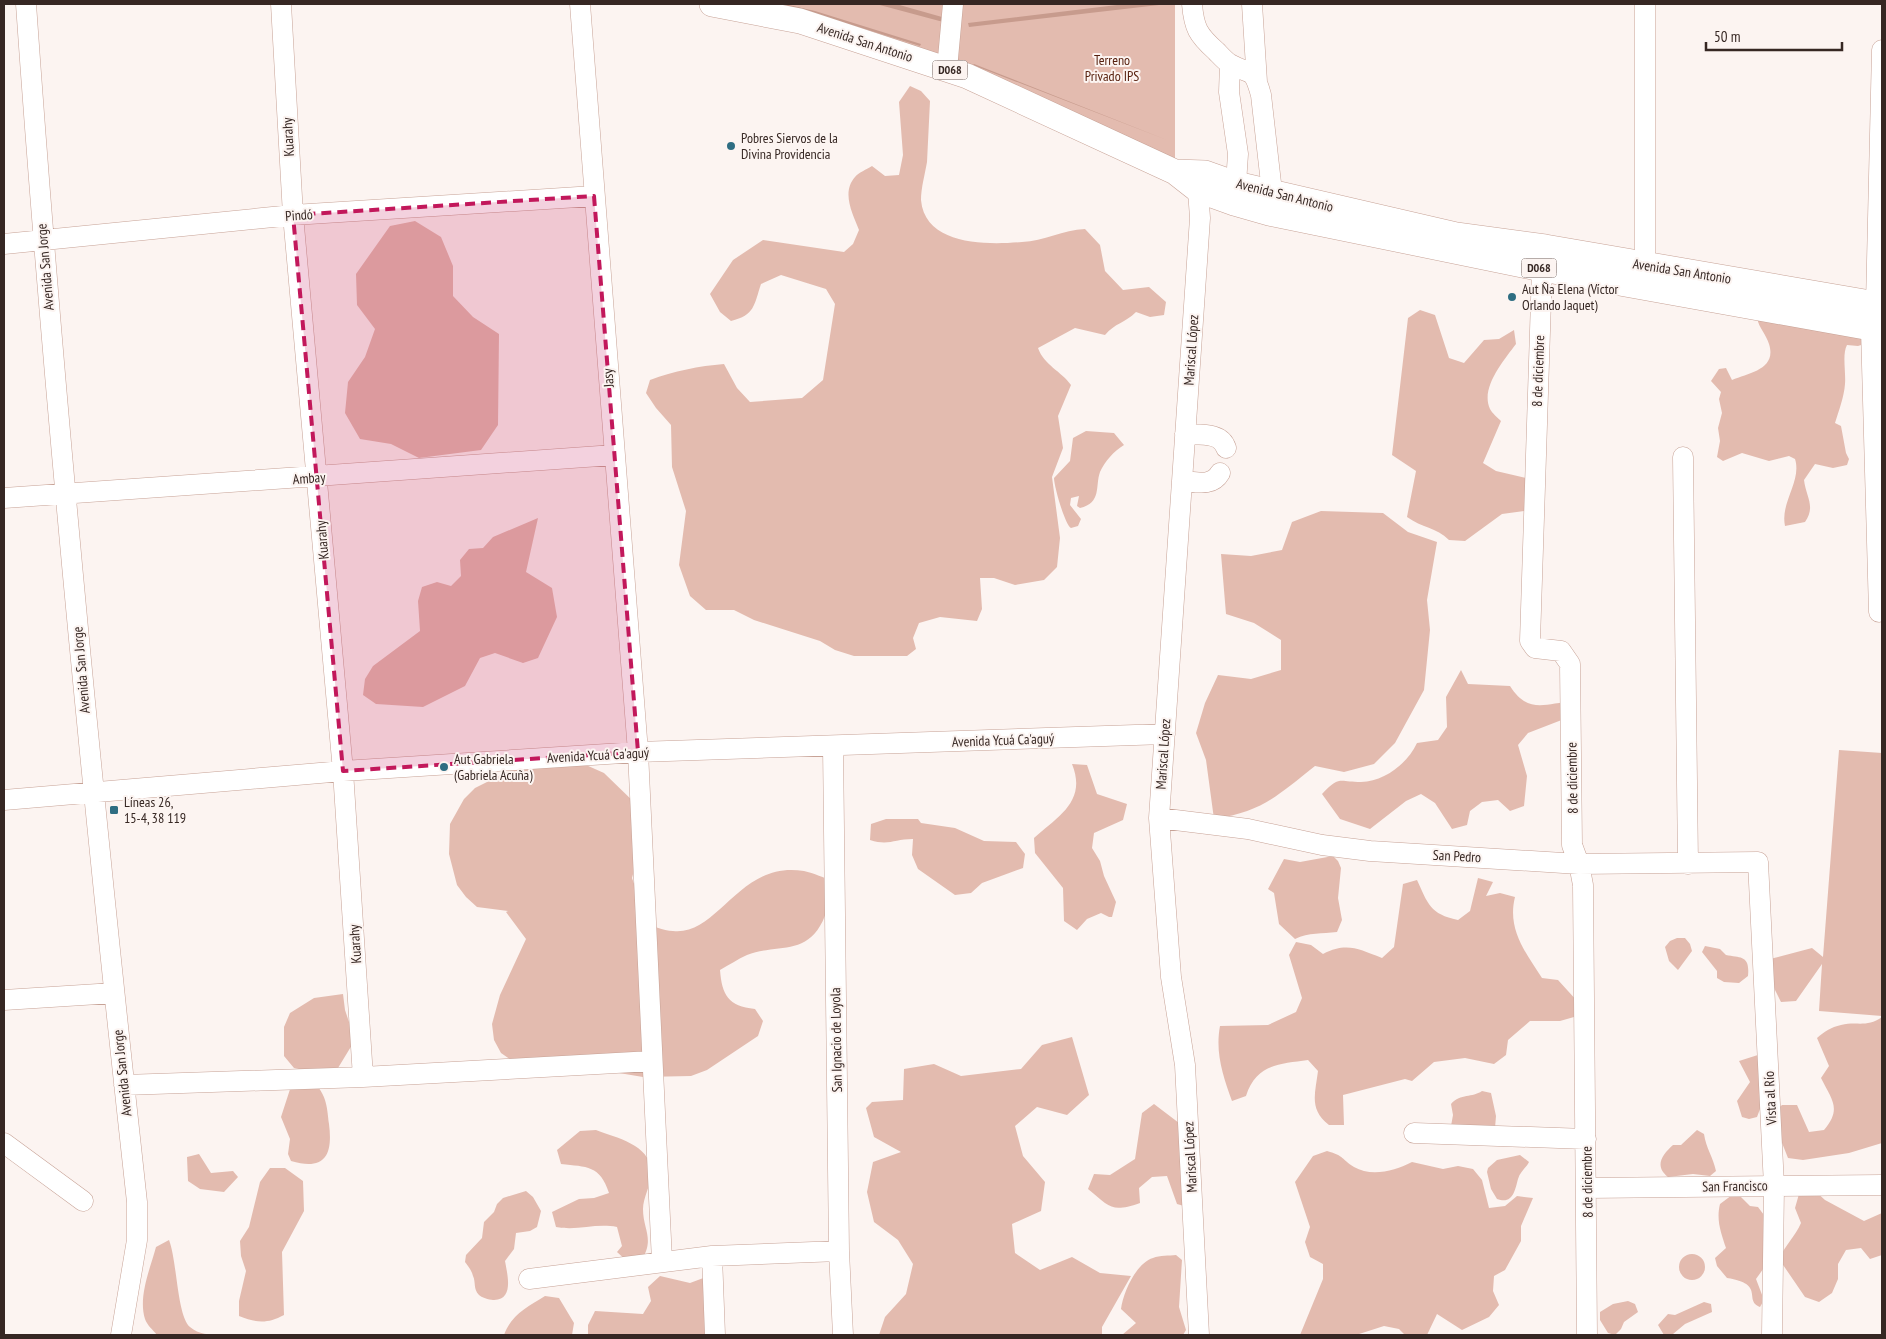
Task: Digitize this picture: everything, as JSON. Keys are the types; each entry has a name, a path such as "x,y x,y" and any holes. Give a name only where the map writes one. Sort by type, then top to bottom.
{"main road":[{"name":"Avenida San Antonio","path":"712,4 800,21 948,69 1176,172 1235,194 1543,258 1645,276 1876,330"},
{"name":"Avenida San Antonio","path":"1645,276 1879,304"}],"street":[{"name":"Avenida San Jorge","path":"26,4 42,242 92,793 136,1202 137,1240 121,1335"},
{"name":"Kuarahy","path":"281,4 293,215 344,771 363,1077"},
{"name":"Jasy","path":"580,4 638,752 662,1261"},
{"path":"948,69 953,4"},
{"path":"1192,4 1196,29 1202,38 1230,64 1250,71 1257,82"},
{"path":"1252,4 1257,82 1261,95 1271,202"},
{"path":"1645,4 1645,276"},
{"path":"1879,612 1876,330 1879,304 1882,50"},
{"path":"1230,64 1229,92 1238,154 1235,194"},
{"name":"Mariscal López","path":"1199,1335 1185,1074 1171,977 1159,818 1202,181"},
{"name":"Pindó","path":"4,244 42,242 293,215 594,196"},
{"name":"8 de diciembre","path":"1543,258 1530,641 1535,648 1561,651 1570,664 1572,845 1579,864 1583,885 1587,1335"},
{"path":"1186,434 1216,436 1224,442 1226,448"},
{"name":"Ambay","path":"4,498 614,455"},
{"path":"1683,457 1688,864"},
{"path":"1182,481 1211,482 1216,480 1220,473"},
{"name":"Avenida Ycuá Ca'aguý","path":"4,800 344,771 638,752 1165,734"},
{"name":"San Ignacio de Loyola","path":"833,746 839,1251 843,1335"},
{"name":"San Pedro","path":"1159,818 1248,829 1322,845 1370,851 1579,864 1758,862"},
{"name":"Vista al Río","path":"1758,862 1774,1186 1772,1335"},
{"path":"4,1000 114,992"},
{"path":"124,1086 363,1077 652,1061"},
{"path":"1414,1133 1586,1139"},
{"path":"4,1142 83,1201"},
{"name":"San Francisco","path":"1587,1188 1882,1185"},
{"path":"528,1279 712,1256 839,1251"},
{"path":"712,1256 715,1335"}],"highlighted area":[{"path":"594,196 638,752 343,771 293,215"}],"green space":[{"name":"Terreno Privado IPS","path":"761,4 1175,4 1175,172"},
{"path":"910,86 921,91 930,101 927,162 921,200 925,215 934,226 946,234 960,239 992,243 1038,240 1069,231 1085,229 1100,245 1105,271 1123,290 1149,287 1166,302 1164,315 1150,317 1136,312 1105,335 1075,328 1038,348 1044,359 1071,385 1058,416 1063,448 1052,477 1060,538 1057,567 1044,580 1015,585 994,578 980,578 982,609 977,621 940,617 919,623 913,638 916,649 907,656 854,656 835,650 820,641 754,620 734,610 706,610 690,596 679,565 686,511 672,467 671,425 646,393 650,380 687,369 724,364 737,388 750,402 802,398 823,380 835,304 826,289 781,275 761,284 755,303 749,312 739,319 731,321 720,312 710,294 733,260 763,240 844,252 853,244 859,230 849,203 851,183 856,176 872,166 885,176 899,175 903,155 899,102"},
{"path":"415,221 441,237 453,266 453,296 473,317 499,334 498,425 481,450 419,458 391,444 360,439 345,413 348,382 365,357 375,329 357,305 356,274 390,226"},
{"path":"1420,310 1435,315 1449,358 1464,363 1484,340 1499,339 1514,330 1516,344 1495,375 1488,392 1490,409 1501,421 1483,463 1496,471 1526,478 1531,510 1502,514 1465,541 1449,540 1439,532 1407,517 1416,471 1392,455 1408,318"},
{"path":"1847,314 1867,343 1858,346 1847,345 1845,353 1844,389 1835,423 1841,426 1846,453 1849,459 1847,465 1833,468 1815,464 1804,480 1810,506 1808,516 1805,522 1785,526 1785,509 1796,475 1795,459 1789,456 1769,461 1742,453 1723,461 1717,457 1720,441 1718,428 1722,413 1719,399 1721,392 1711,381 1719,369 1726,368 1732,380 1754,372 1766,365 1770,352 1769,344 1757,318"},
{"path":"1086,431 1114,433 1124,445 1110,457 1102,468 1095,498 1092,502 1080,508 1077,506 1079,496 1071,498 1070,505 1081,519 1078,526 1071,528 1063,513 1054,478 1070,461 1073,438"},
{"path":"1321,511 1383,513 1408,532 1437,542 1427,600 1430,630 1424,690 1395,743 1374,764 1344,772 1315,766 1269,801 1245,812 1214,819 1206,760 1196,733 1205,703 1218,675 1251,679 1281,670 1281,640 1254,623 1226,614 1221,554 1251,556 1282,550 1292,522"},
{"path":"538,518 526,572 552,588 557,617 538,658 523,663 495,653 480,658 465,686 423,707 376,704 363,695 365,679 373,666 420,631 418,601 422,587 437,582 451,586 461,576 460,560 469,549 483,548 493,537"},
{"path":"1461,670 1468,684 1510,686 1523,701 1530,704 1545,705 1573,701 1572,716 1528,733 1518,745 1527,776 1524,806 1510,811 1498,800 1482,802 1470,811 1467,825 1452,829 1435,803 1421,794 1406,801 1370,829 1340,819 1322,794 1336,782 1370,781 1387,775 1407,758 1417,743 1438,740 1447,727 1446,697"},
{"path":"1839,750 1882,753 1882,1016 1819,1011 1822,964 1796,1001 1781,1002 1767,974 1770,959 1812,948 1823,957"},
{"path":"577,761 604,773 637,805 636,863 632,878 642,907 643,922 669,931 689,929 704,922 746,886 763,876 782,871 804,871 833,881 825,916 813,935 797,945 747,955 720,970 725,993 728,998 738,1005 755,1009 763,1021 758,1036 707,1070 691,1076 643,1077 595,1069 514,1062 501,1053 494,1040 492,1024 500,995 526,939 506,912 508,911 477,907 457,885 449,854 450,824 464,799 475,788 517,767"},
{"path":"1072,764 1087,765 1097,794 1127,804 1123,820 1094,833 1092,848 1100,861 1104,876 1116,902 1112,917 1101,913 1087,919 1077,930 1064,921 1063,888 1035,853 1034,838 1061,815 1073,798 1076,788 1076,777"},
{"path":"886,819 918,819 921,823 955,828 984,841 1016,842 1025,854 1023,868 982,883 971,893 955,895 918,869 912,855 913,839 887,842 870,840 871,824"},
{"path":"1333,856 1341,868 1338,898 1342,920 1337,932 1310,934 1295,939 1279,924 1274,893 1268,889 1284,859 1300,862"},
{"path":"1478,878 1493,882 1486,896 1500,893 1515,897 1513,920 1519,940 1542,978 1558,980 1578,1002 1574,1017 1560,1021 1530,1021 1508,1040 1506,1055 1494,1064 1465,1058 1434,1062 1412,1081 1405,1079 1343,1095 1344,1125 1329,1125 1318,1113 1315,1094 1318,1071 1308,1060 1278,1065 1262,1072 1250,1085 1246,1096 1232,1101 1219,1055 1220,1026 1268,1025 1296,1012 1302,998 1289,955 1296,942 1311,945 1323,954 1339,948 1352,948 1382,958 1394,947 1403,884 1417,880 1431,907 1441,915 1458,920 1470,911"},
{"path":"1677,938 1685,938 1690,944 1692,951 1678,970 1669,961 1665,947 1670,941"},
{"path":"1705,946 1720,949 1726,955 1740,957 1746,961 1748,964 1748,976 1739,983 1724,982 1717,978 1717,971 1702,952"},
{"path":"343,994 345,1010 355,1040 338,1068 324,1074 294,1068 284,1056 284,1027 290,1013 314,998"},
{"path":"1882,1017 1882,1143 1849,1153 1803,1160 1788,1158 1771,1115 1782,1105 1797,1105 1809,1132 1824,1130 1833,1116 1832,1099 1821,1078 1829,1066 1817,1038 1837,1026 1872,1022"},
{"path":"1072,1037 1089,1095 1067,1115 1037,1107 1015,1126 1023,1156 1045,1182 1041,1211 1012,1224 1015,1253 1040,1270 1072,1257 1100,1273 1131,1276 1102,1327 1102,1335 879,1335 885,1317 906,1294 913,1264 898,1240 874,1222 867,1192 873,1162 901,1152 874,1137 866,1108 872,1102 903,1100 904,1069 934,1064 961,1076 1021,1069 1042,1045"},
{"path":"1761,1054 1760,1109 1757,1117 1749,1119 1742,1117 1737,1101 1750,1082 1739,1061"},
{"path":"293,1080 316,1084 326,1103 330,1144 324,1158 312,1164 291,1161 288,1154 290,1139 281,1117"},
{"path":"1482,1091 1491,1093 1496,1116 1495,1128 1451,1126 1453,1115 1451,1104 1459,1098"},
{"path":"1154,1104 1179,1123 1184,1206 1177,1204 1167,1176 1152,1177 1139,1188 1140,1203 1123,1208 1106,1204 1088,1189 1094,1174 1110,1175 1135,1159 1142,1113"},
{"path":"596,1130 631,1143 645,1154 649,1162 651,1176 643,1209 648,1245 643,1258 628,1262 617,1252 622,1246 617,1227 556,1227 552,1212 579,1199 594,1198 609,1193 597,1172 585,1167 561,1164 557,1150 580,1131"},
{"path":"1697,1130 1704,1134 1716,1171 1710,1176 1693,1174 1668,1177 1661,1169 1663,1157 1673,1145 1681,1145"},
{"path":"1327,1151 1340,1156 1354,1167 1368,1172 1383,1172 1412,1162 1443,1169 1458,1166 1473,1169 1482,1180 1489,1208 1505,1206 1517,1196 1533,1198 1521,1226 1521,1241 1505,1270 1494,1276 1493,1291 1499,1305 1489,1317 1462,1330 1437,1314 1427,1335 1405,1335 1399,1329 1384,1326 1356,1335 1300,1335 1323,1279 1323,1264 1310,1257 1305,1242 1310,1227 1295,1182 1313,1156"},
{"path":"199,1154 211,1173 233,1171 238,1177 224,1192 200,1189 188,1181 187,1157"},
{"path":"1520,1155 1529,1162 1519,1177 1516,1188 1507,1200 1497,1199 1491,1189 1487,1172 1488,1168 1497,1160"},
{"path":"270,1168 285,1168 303,1181 304,1211 282,1252 284,1315 262,1322 239,1316 239,1301 246,1271 241,1256 240,1241 249,1227 260,1182"},
{"path":"1814,1190 1825,1200 1864,1221 1882,1213 1882,1255 1870,1259 1861,1248 1846,1250 1838,1264 1838,1279 1832,1293 1819,1302 1805,1297 1779,1259 1801,1223 1795,1208 1799,1194"},
{"path":"526,1191 533,1197 541,1211 537,1227 530,1231 516,1233 514,1249 505,1261 508,1285 504,1296 493,1300 485,1298 479,1295 476,1290 474,1278 465,1262 466,1255 482,1238 484,1222 494,1212 497,1204 503,1198"},
{"path":"1732,1195 1740,1196 1750,1206 1758,1207 1767,1219 1771,1258 1756,1279 1764,1300 1760,1307 1755,1304 1750,1288 1746,1284 1727,1278 1717,1266 1715,1258 1726,1248 1719,1221 1720,1204"},
{"path":"169,1240 182,1312 186,1321 190,1327 204,1334 220,1335 157,1335 146,1321 143,1302 148,1274 156,1247"},
{"path":"1692,1254 1701,1258 1705,1267 1701,1276 1692,1280 1683,1276 1679,1267 1683,1258"},
{"path":"1176,1255 1182,1260 1179,1307 1186,1330 1183,1335 1122,1335 1136,1323 1121,1309 1124,1295 1131,1279 1147,1261 1162,1256"},
{"path":"660,1276 690,1283 706,1277 718,1335 588,1335 588,1325 595,1311 643,1314 651,1301 648,1287"},
{"path":"545,1296 559,1298 574,1323 572,1335 504,1335 515,1317"},
{"path":"1628,1301 1635,1304 1638,1312 1624,1322 1621,1329 1615,1335 1608,1333 1600,1320 1600,1312 1613,1304"},
{"path":"1704,1302 1711,1304 1712,1312 1685,1324 1673,1334 1664,1335 1658,1325 1668,1314 1675,1315"}],"shaded area":[{"path":"784,4 815,11 921,44 920,46 813,13 795,10"},
{"path":"876,4 896,4 949,19 947,23"},
{"path":"1125,4 1159,5 969,27 968,23"},
{"path":"974,64 1167,140 973,65"}],"place":[{"name":"Pobres Siervos de la Divina Providencia","path":"731,146"},
{"name":"Aut Ña Elena (Víctor Orlando Jaquet)","path":"1512,297"},
{"name":"Aut Gabriela (Gabriela Acuña)","path":"444,767"},
{"name":"Líneas 26, 15-4, 38 119","path":"114,810"}]}
